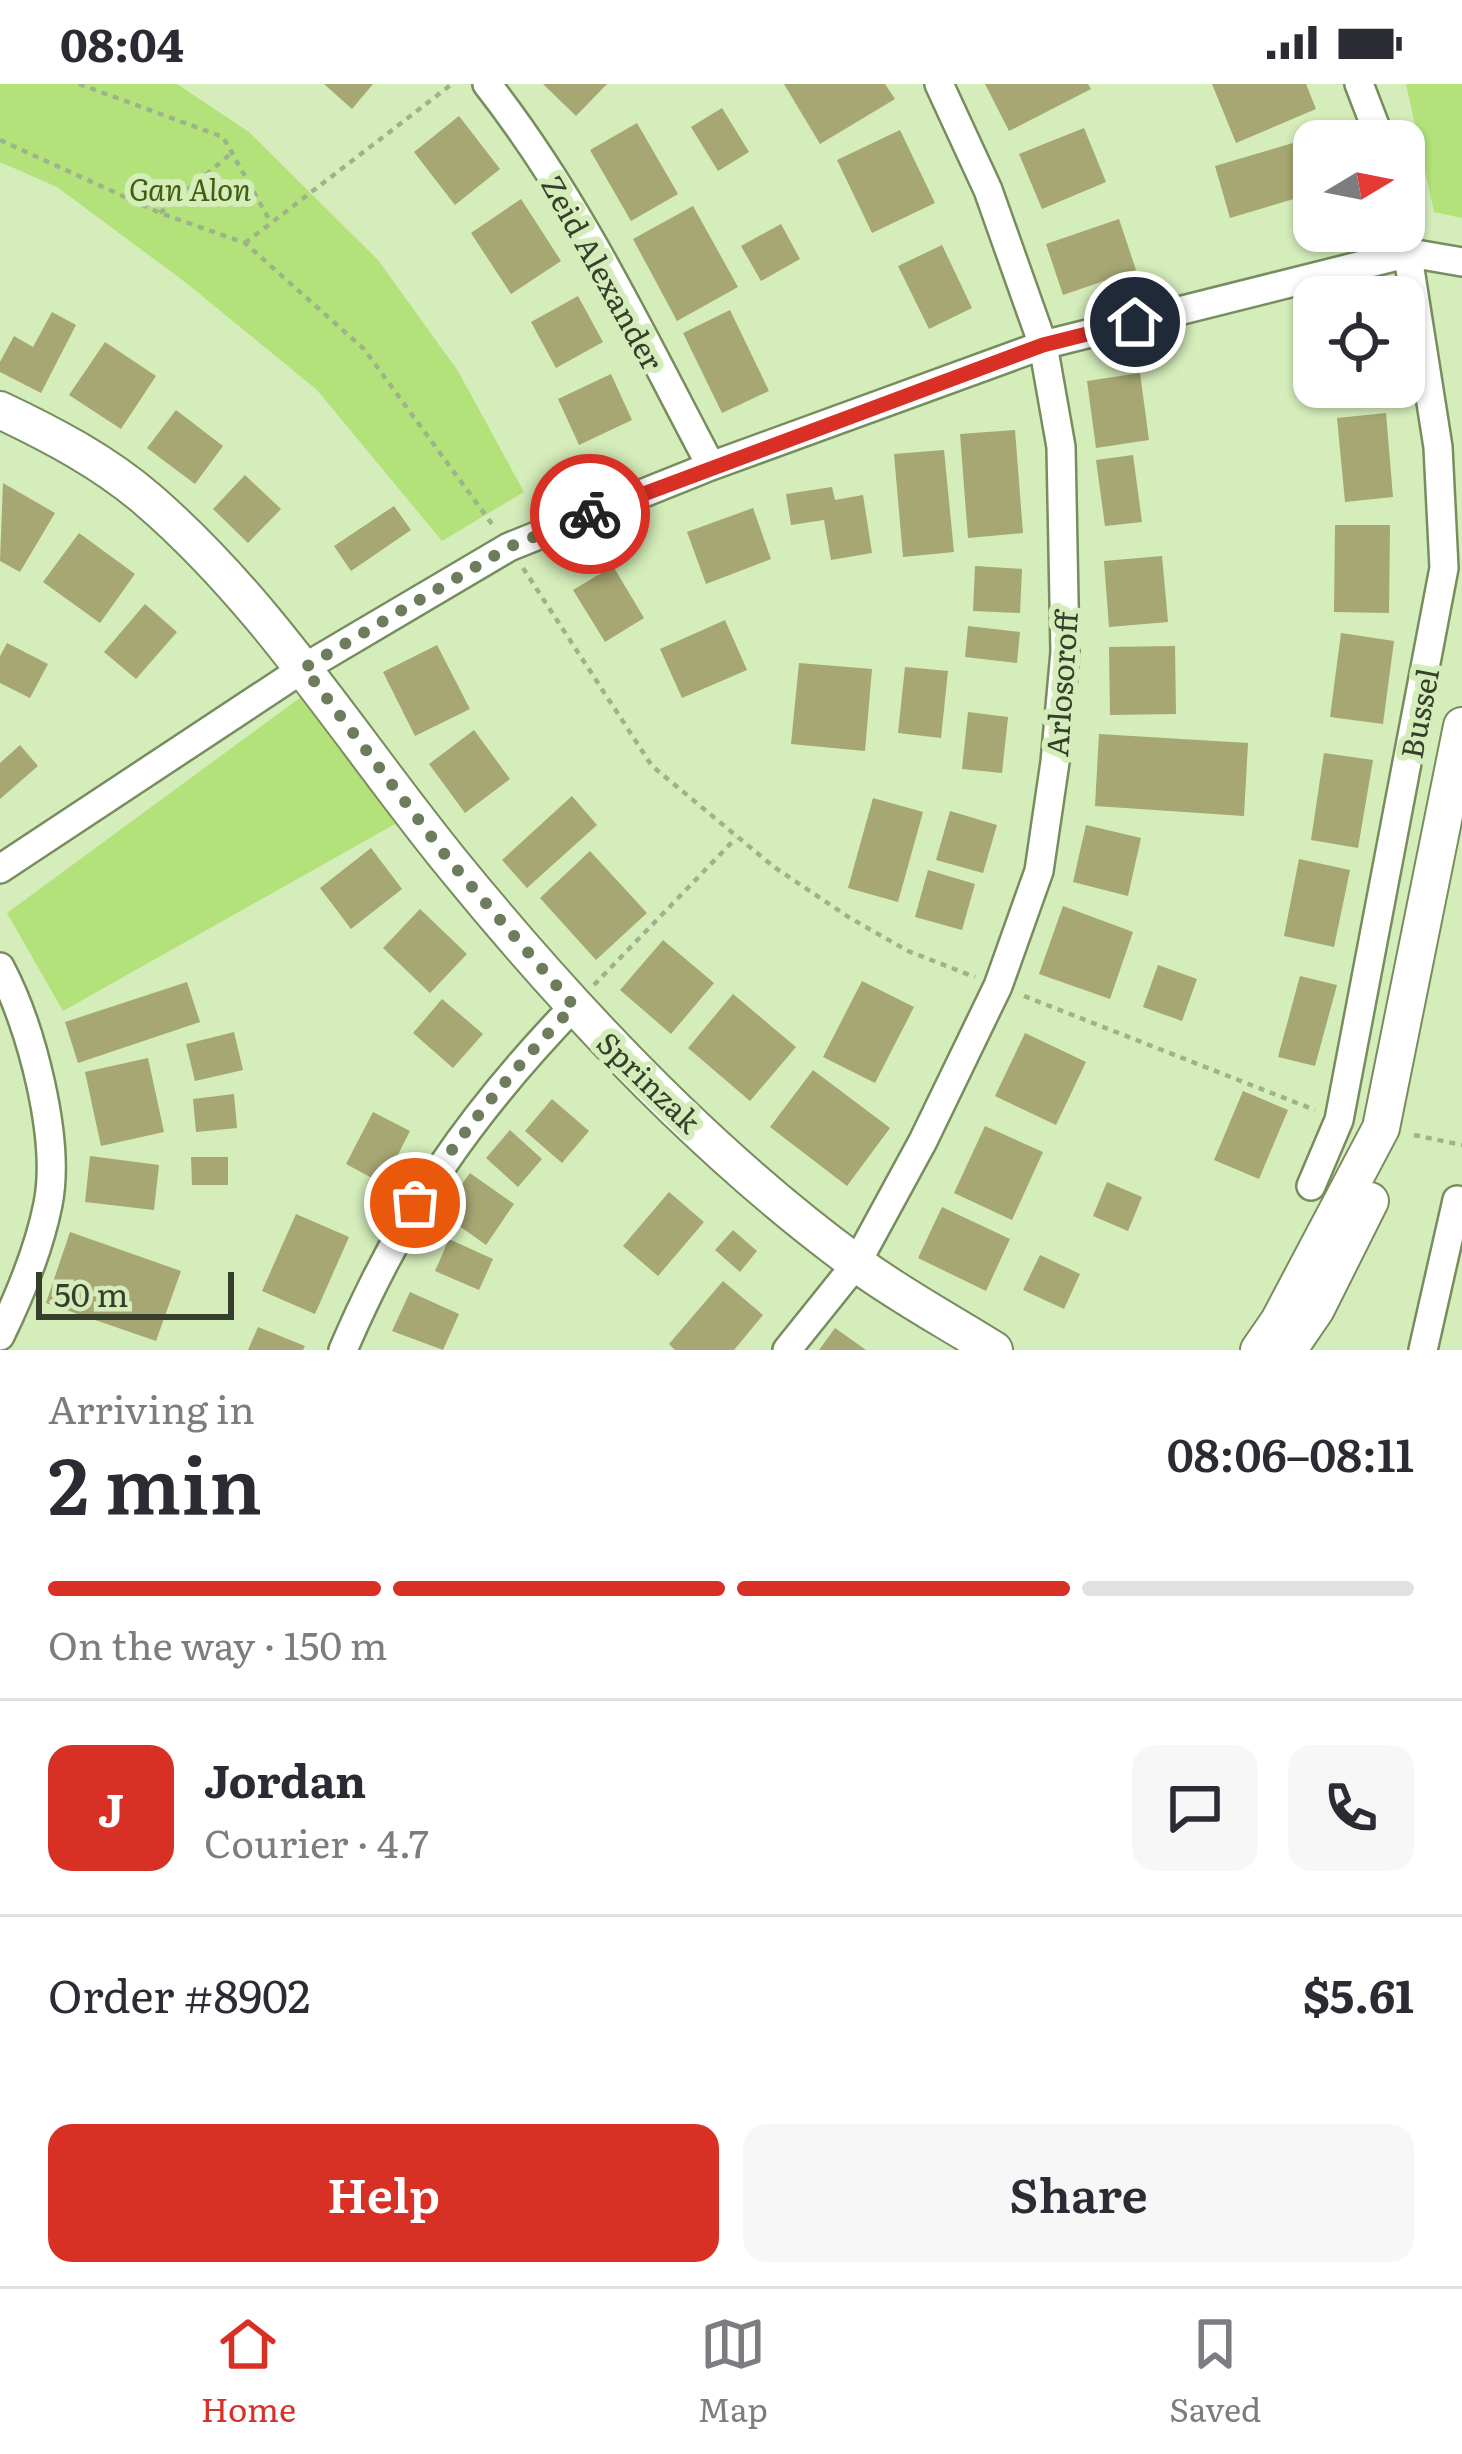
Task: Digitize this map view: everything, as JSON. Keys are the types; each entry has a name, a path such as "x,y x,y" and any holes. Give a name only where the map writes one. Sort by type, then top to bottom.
{"street":[{"name":"Zeid Alexander","path":"487,84 525,132 608,273 711,466"},
{"name":"Arlosoroff","path":"787,1350 856,1264 923,1141 998,986 1039,871 1055,762 1065,652 1061,447 1043,345 988,190 939,84"},
{"path":"1359,84 1373,120"},
{"path":"1425,249 1462,262"},
{"path":"0,868 304,668 509,547 711,466 1043,345 1372,252"},
{"name":"Bussel","path":"1311,1186 1340,1120 1444,568 1438,447 1409,252"},
{"name":"Sprinzak","path":"0,410 58,438 144,496 195,544 304,668 449,860 574,1006 719,1148 856,1264 994,1350"},
{"path":"1259,1350 1280,1322 1381,1128 1462,726"},
{"path":"1288,1350 1316,1309 1405,1133 1462,854"},
{"path":"0,967 33,1053 48,1129 49,1201 21,1294 0,1336"},
{"path":"343,1350 374,1276 458,1139 518,1064 574,1006"},
{"path":"1423,1350 1456,1200"}],"path":[{"path":"79,84 224,136 270,221"},
{"path":"245,243 452,84"},
{"path":"0,140 160,213 245,243 364,349 509,547 652,766 774,868 908,951 1340,1120"},
{"path":"160,213 233,151"},
{"path":"574,1006 736,838"}],"green space":[{"name":"Gan Alon","path":"0,84 177,84 249,132 378,260 458,371 524,492 442,541 317,390 185,282 57,187 0,162"},
{"path":"1406,84 1462,84 1462,218 1434,212 1425,171 1425,120 1414,120"},
{"path":"305,694 395,824 63,1011 7,913"}],"building":[{"path":"324,84 373,84 352,109"},
{"path":"543,84 607,84 576,116"},
{"path":"784,84 885,84 895,99 820,144"},
{"path":"985,84 1088,84 1091,89 1009,131"},
{"path":"1212,84 1306,84 1316,109 1236,143"},
{"path":"722,108 749,152 718,171 691,127"},
{"path":"459,116 500,169 455,205 414,152"},
{"path":"637,123 678,194 631,221 590,150"},
{"path":"1084,128 1106,182 1042,209 1019,154"},
{"path":"900,130 935,203 872,233 837,160"},
{"path":"1293,143 1293,199 1230,218 1215,166"},
{"path":"521,199 561,261 511,294 471,233"},
{"path":"693,206 738,287 677,321 633,239"},
{"path":"1119,219 1136,270 1063,295 1046,244"},
{"path":"781,224 800,259 761,281 741,246"},
{"path":"942,245 972,308 929,329 898,266"},
{"path":"578,296 603,342 556,368 531,322"},
{"path":"730,310 769,391 722,413 683,333"},
{"path":"52,312 76,325 41,393 0,372 0,362 14,336 33,347"},
{"path":"105,342 156,376 121,429 69,395"},
{"path":"1140,373 1149,440 1096,448 1087,381"},
{"path":"611,374 632,420 579,445 558,399"},
{"path":"176,410 223,446 195,484 147,448"},
{"path":"1386,413 1393,497 1345,502 1337,418"},
{"path":"1015,430 1023,533 968,538 960,434"},
{"path":"944,450 954,552 903,557 894,454"},
{"path":"1133,455 1142,522 1105,526 1096,460"},
{"path":"245,475 281,509 248,543 213,509"},
{"path":"3,483 55,513 20,572 0,561"},
{"path":"832,487 835,500 863,495 872,553 831,560 824,520 791,525 786,494"},
{"path":"394,506 411,530 351,571 334,546"},
{"path":"753,508 771,559 706,584 687,532"},
{"path":"1335,525 1390,525 1389,613 1334,612"},
{"path":"79,533 135,574 100,623 43,582"},
{"path":"1162,556 1168,622 1109,627 1104,561"},
{"path":"613,566 644,618 605,642 573,590"},
{"path":"975,566 1022,569 1020,613 973,611"},
{"path":"145,604 177,632 136,679 104,652"},
{"path":"725,620 747,670 682,698 660,649"},
{"path":"968,626 1020,632 1017,663 965,657"},
{"path":"1341,633 1394,641 1383,724 1330,717"},
{"path":"7,643 48,664 30,698 0,683 0,656"},
{"path":"437,645 470,709 415,736 383,672"},
{"path":"1175,646 1176,714 1110,715 1109,647"},
{"path":"799,663 872,669 865,751 791,744"},
{"path":"905,667 948,671 941,738 898,733"},
{"path":"968,712 1008,717 1002,773 962,769"},
{"path":"474,730 510,779 465,813 429,764"},
{"path":"1099,734 1248,743 1244,816 1095,806"},
{"path":"20,745 38,766 0,799 0,763"},
{"path":"1324,753 1373,760 1358,848 1311,840"},
{"path":"572,796 597,825 527,888 502,860"},
{"path":"873,798 923,812 898,902 848,888"},
{"path":"950,811 997,825 983,873 936,860"},
{"path":"1086,825 1141,838 1128,896 1073,882"},
{"path":"371,848 402,889 351,929 320,888"},
{"path":"590,851 647,913 596,960 540,898"},
{"path":"1299,859 1350,870 1334,947 1284,936"},
{"path":"928,870 975,884 962,930 915,917"},
{"path":"1063,906 1133,932 1110,999 1039,974"},
{"path":"420,909 467,954 430,993 383,948"},
{"path":"663,940 714,983 671,1034 620,990"},
{"path":"1158,965 1197,979 1182,1021 1143,1007"},
{"path":"1300,976 1337,985 1315,1066 1278,1057"},
{"path":"862,981 914,1007 875,1083 823,1057"},
{"path":"187,982 200,1022 78,1063 65,1022"},
{"path":"733,994 796,1047 750,1101 688,1048"},
{"path":"442,999 483,1034 453,1068 413,1033"},
{"path":"234,1032 243,1070 195,1081 186,1044"},
{"path":"1025,1033 1086,1062 1056,1125 995,1096"},
{"path":"148,1058 164,1132 101,1146 85,1072"},
{"path":"813,1070 890,1128 847,1186 770,1127"},
{"path":"1243,1091 1288,1110 1259,1179 1214,1160"},
{"path":"234,1094 237,1128 196,1132 193,1099"},
{"path":"552,1099 589,1131 562,1163 525,1131"},
{"path":"373,1112 410,1131 383,1184 346,1164"},
{"path":"985,1126 1043,1152 1012,1220 954,1193"},
{"path":"510,1130 542,1159 518,1187 486,1158"},
{"path":"90,1156 159,1165 154,1210 85,1202"},
{"path":"191,1157 228,1157 228,1185 192,1185"},
{"path":"470,1173 514,1204 486,1245 441,1213"},
{"path":"1107,1182 1142,1197 1128,1231 1093,1216"},
{"path":"669,1192 704,1222 658,1276 623,1246"},
{"path":"942,1207 1010,1239 986,1291 918,1258"},
{"path":"296,1214 349,1237 315,1314 262,1291"},
{"path":"733,1230 757,1251 740,1272 715,1250"},
{"path":"70,1232 181,1271 156,1341 46,1303"},
{"path":"449,1239 493,1259 479,1290 435,1271"},
{"path":"1040,1255 1080,1274 1064,1309 1023,1290"},
{"path":"723,1281 763,1315 734,1350 675,1350 669,1344"},
{"path":"410,1292 459,1314 443,1350 392,1331"},
{"path":"258,1327 305,1346 303,1350 248,1350"},
{"path":"835,1328 866,1350 819,1350"}],"way so far":[{"path":"415,1203 518,1064 574,1006 449,860 304,668 509,547 590,514"}],"route":[{"path":"590,514 1043,345 1135,322"}]}
